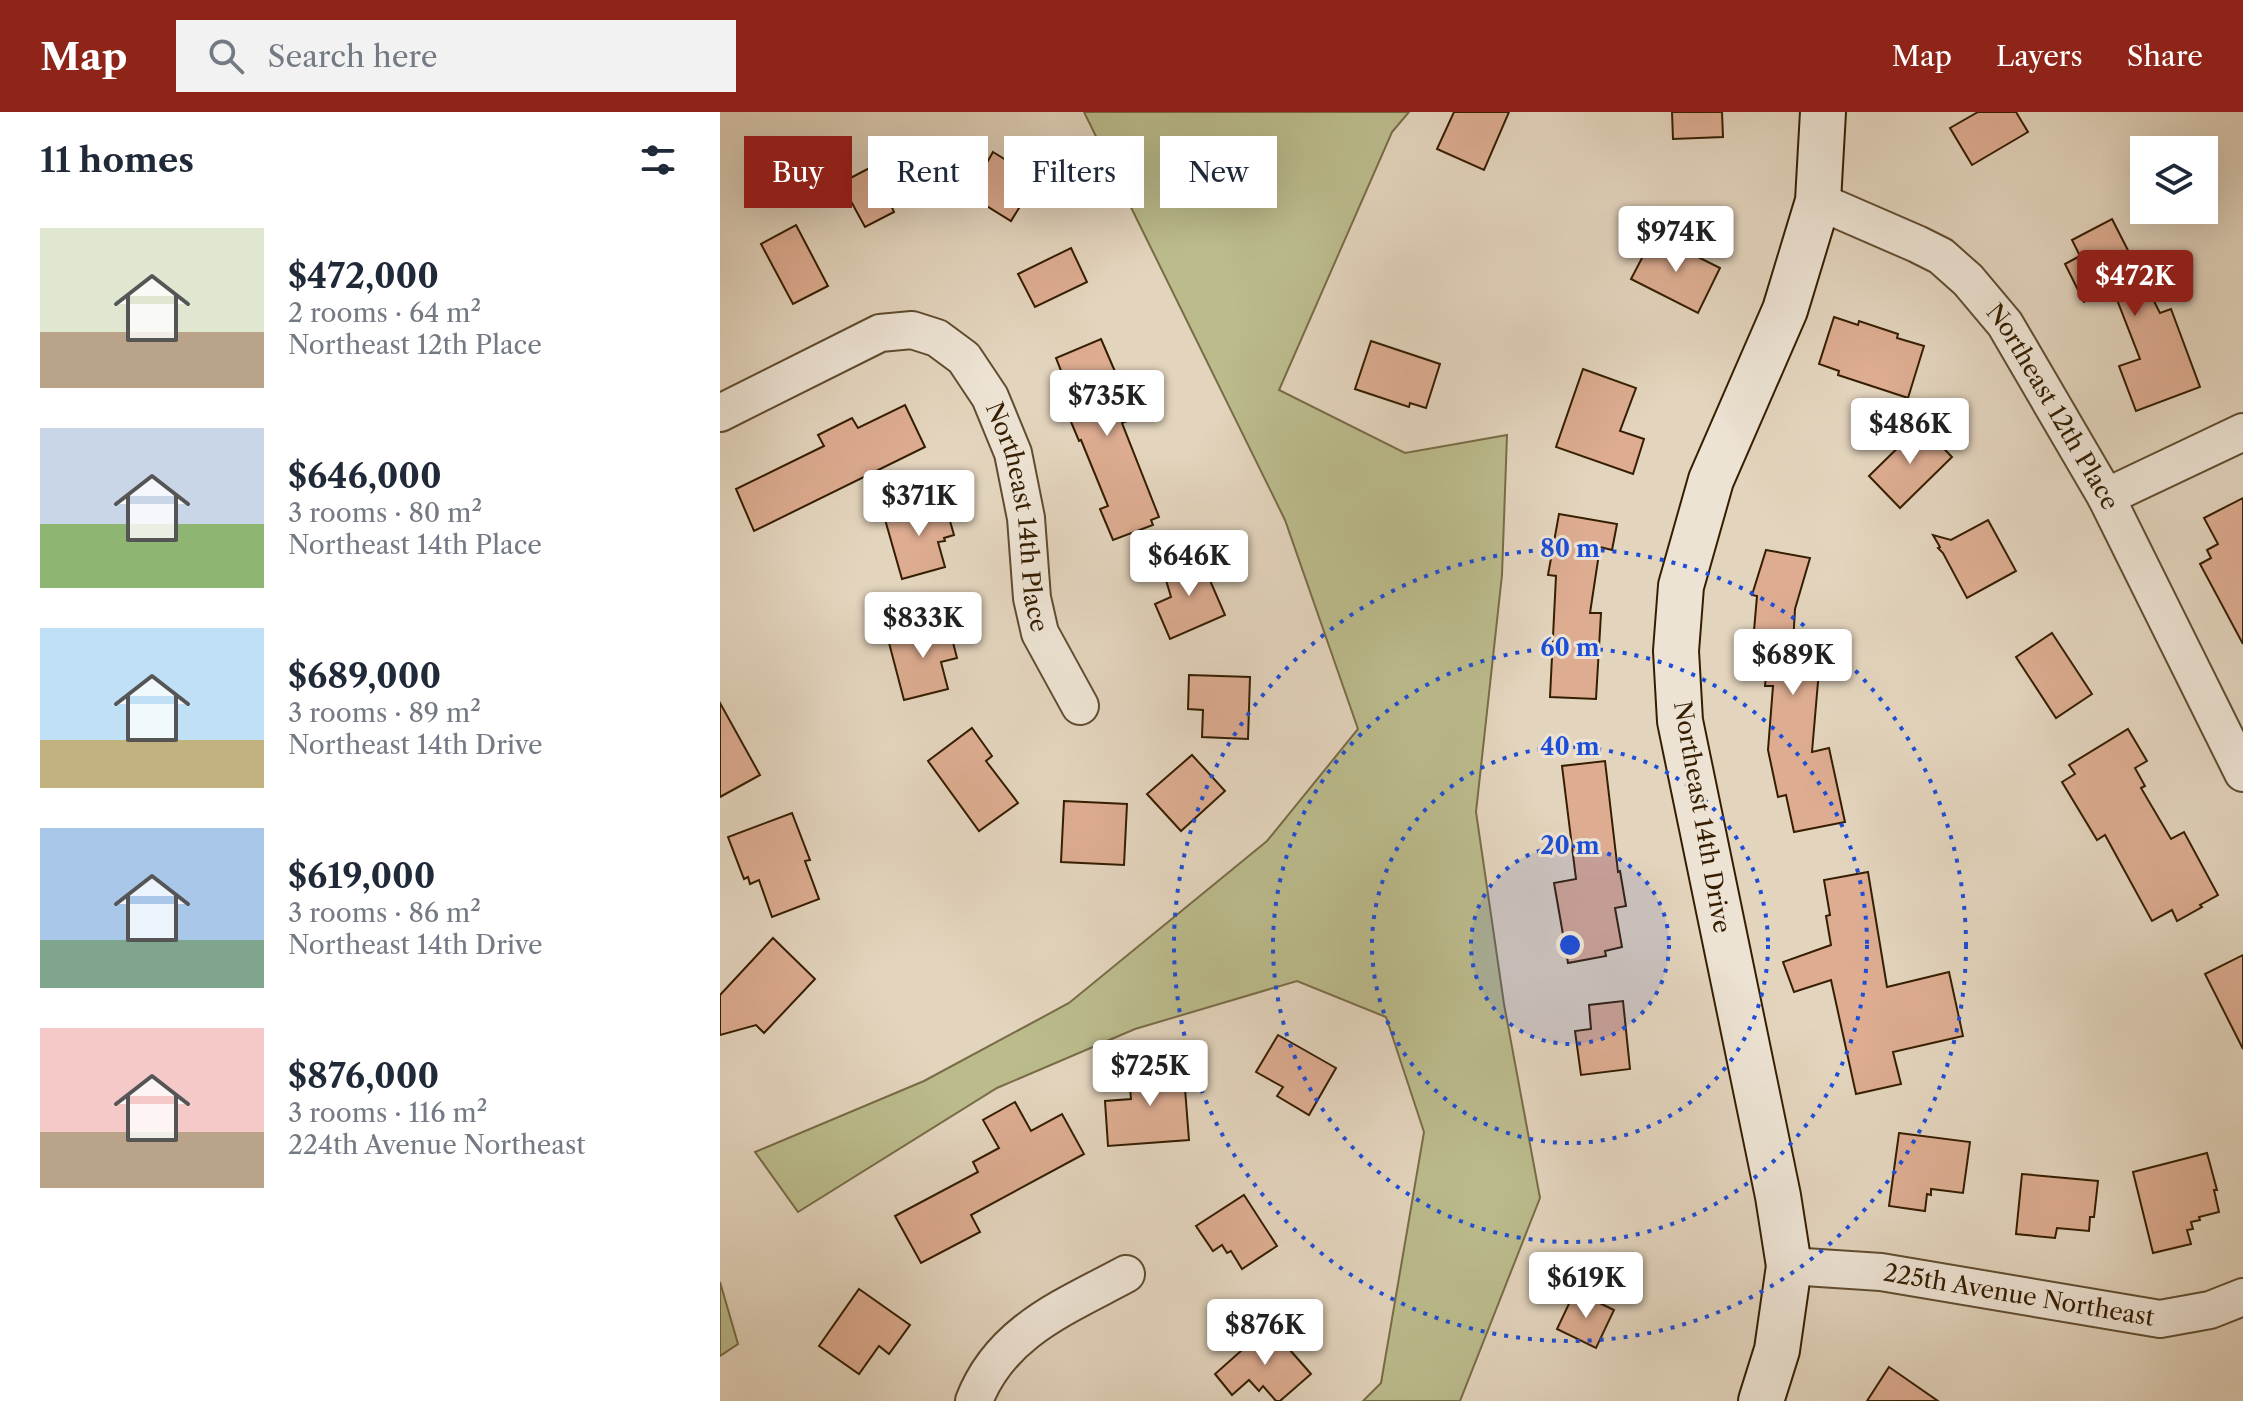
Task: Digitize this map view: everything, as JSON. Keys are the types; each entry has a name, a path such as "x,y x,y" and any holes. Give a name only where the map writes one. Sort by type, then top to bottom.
{"street":[{"path":"1818,201 1823,112"},
{"name":"Northeast 12th Place","path":"1818,201 1941,256 1968,280 2005,324 2106,497 2243,773"},
{"name":"Northeast 14th Drive","path":"1761,1401 1777,1350 1789,1266 1778,1196 1680,721 1676,651 1681,586 1711,480 1785,310 1818,201"},
{"name":"Northeast 14th Place","path":"720,413 880,333 912,330 937,338 964,358 990,397 1013,453 1026,518 1032,598 1040,633 1080,706"},
{"path":"2106,497 2243,432"},
{"name":"225th Avenue Northeast","path":"1789,1266 1881,1272 2160,1319 2210,1310 2243,1297"},
{"path":"974,1401 1001,1353 1033,1324 1126,1274"}],"green space":[{"path":"1084,112 1409,112 1392,132 1279,390 1405,453 1507,435 1502,575 1476,812 1504,1004 1540,1198 1460,1401 1363,1401 1381,1383 1424,1132 1386,1017 1297,981 1135,1029 997,1088 798,1212 755,1152 924,1081 1069,1003 1267,841 1358,729 1285,520 1131,208 1144,208 1144,136 1096,136"},
{"path":"720,1282 738,1344 720,1356"}],"building":[{"path":"1454,112 1509,112 1484,170 1437,149"},
{"path":"1672,112 1722,112 1723,137 1673,139"},
{"path":"1978,112 2016,112 2028,132 1972,165 1950,128"},
{"path":"993,152 1004,159 1004,208 1019,208 1011,221 988,207 988,161"},
{"path":"868,169 868,208 892,208 894,212 865,227 852,203 852,177"},
{"path":"2112,219 2160,313 2171,309 2200,387 2136,411 2119,366 2140,359 2112,287 2084,302 2065,264 2080,256 2072,240"},
{"path":"796,225 828,286 793,304 761,244"},
{"path":"1654,235 1720,268 1698,313 1631,279"},
{"path":"1071,248 1087,282 1035,307 1018,274"},
{"path":"1834,317 1858,325 1859,321 1924,346 1908,398 1838,375 1839,371 1819,364"},
{"path":"1101,339 1135,418 1122,423 1159,517 1151,520 1153,525 1113,540 1100,509 1108,506 1066,410 1075,406 1056,358"},
{"path":"1371,341 1440,364 1426,408 1410,403 1409,407 1355,389"},
{"path":"1583,369 1636,388 1620,431 1644,439 1633,474 1556,447"},
{"path":"905,405 925,447 754,531 736,489 824,446 818,435 852,418 858,428"},
{"path":"1921,425 1952,457 1900,508 1869,476"},
{"path":"2243,498 2243,644 2200,564 2211,558 2207,550 2218,544 2204,518"},
{"path":"944,500 954,535 938,542 945,567 902,579 884,516"},
{"path":"1559,514 1617,524 1612,550 1600,547 1590,613 1601,613 1596,699 1550,697 1556,576 1548,575"},
{"path":"1988,520 2016,571 1967,598 1933,535 1951,540"},
{"path":"1766,550 1810,558 1795,609 1793,644 1821,647 1812,752 1829,748 1845,822 1794,832 1786,795 1778,797 1768,750 1773,686 1765,686 1767,666 1751,665 1757,596 1752,595"},
{"path":"1199,555 1225,615 1170,639 1155,604 1171,597 1163,570"},
{"path":"948,623 957,658 941,662 948,689 904,700 888,639"},
{"path":"2052,633 2092,694 2056,718 2016,657"},
{"path":"1189,675 1250,677 1248,739 1202,737 1203,710 1188,709"},
{"path":"720,703 760,775 720,797"},
{"path":"972,728 992,756 986,761 1018,803 979,831 928,761"},
{"path":"2128,729 2147,761 2135,768 2145,786 2141,788 2171,839 2184,832 2218,895 2177,921 2172,910 2152,921 2105,835 2097,840 2062,782 2075,774 2069,765"},
{"path":"1192,755 1225,791 1181,831 1147,794"},
{"path":"1605,761 1618,872 1626,906 1615,908 1622,947 1605,951 1606,956 1568,963 1554,883 1576,879 1562,766"},
{"path":"1064,801 1127,804 1124,865 1061,862"},
{"path":"792,813 810,860 805,861 819,899 772,917 759,880 750,884 748,877 744,879 728,837"},
{"path":"1868,872 1887,987 1949,972 1963,1036 1893,1052 1901,1084 1856,1094 1831,980 1794,992 1783,962 1831,945 1824,880"},
{"path":"773,938 815,979 764,1033 756,1025 720,1035 720,995"},
{"path":"2243,955 2243,1049 2205,974"},
{"path":"1623,1001 1630,1069 1581,1075 1575,1031 1591,1029 1589,1005"},
{"path":"1278,1035 1336,1068 1309,1115 1277,1096 1283,1087 1256,1072"},
{"path":"1183,1063 1189,1140 1108,1146 1105,1101 1131,1099 1128,1067"},
{"path":"1015,1102 1031,1131 1062,1114 1084,1154 971,1215 980,1232 921,1263 895,1216 978,1172 973,1162 999,1148 983,1120"},
{"path":"1899,1133 1970,1142 1963,1193 1931,1189 1931,1195 1927,1194 1925,1211 1889,1206"},
{"path":"2207,1153 2217,1190 2214,1190 2219,1212 2191,1222 2193,1229 2187,1230 2191,1244 2153,1253 2133,1172"},
{"path":"2022,1174 2098,1181 2094,1217 2090,1217 2089,1231 2057,1228 2055,1238 2016,1234"},
{"path":"1244,1195 1277,1246 1242,1269 1231,1251 1227,1253 1222,1245 1213,1251 1196,1226"},
{"path":"859,1289 910,1325 889,1354 879,1346 859,1374 819,1346"},
{"path":"1575,1291 1614,1310 1596,1348 1557,1329"},
{"path":"1269,1326 1311,1374 1280,1401 1276,1401 1263,1386 1259,1391 1249,1380 1232,1395 1215,1374"},
{"path":"1889,1367 1938,1401 1867,1401"}]}
